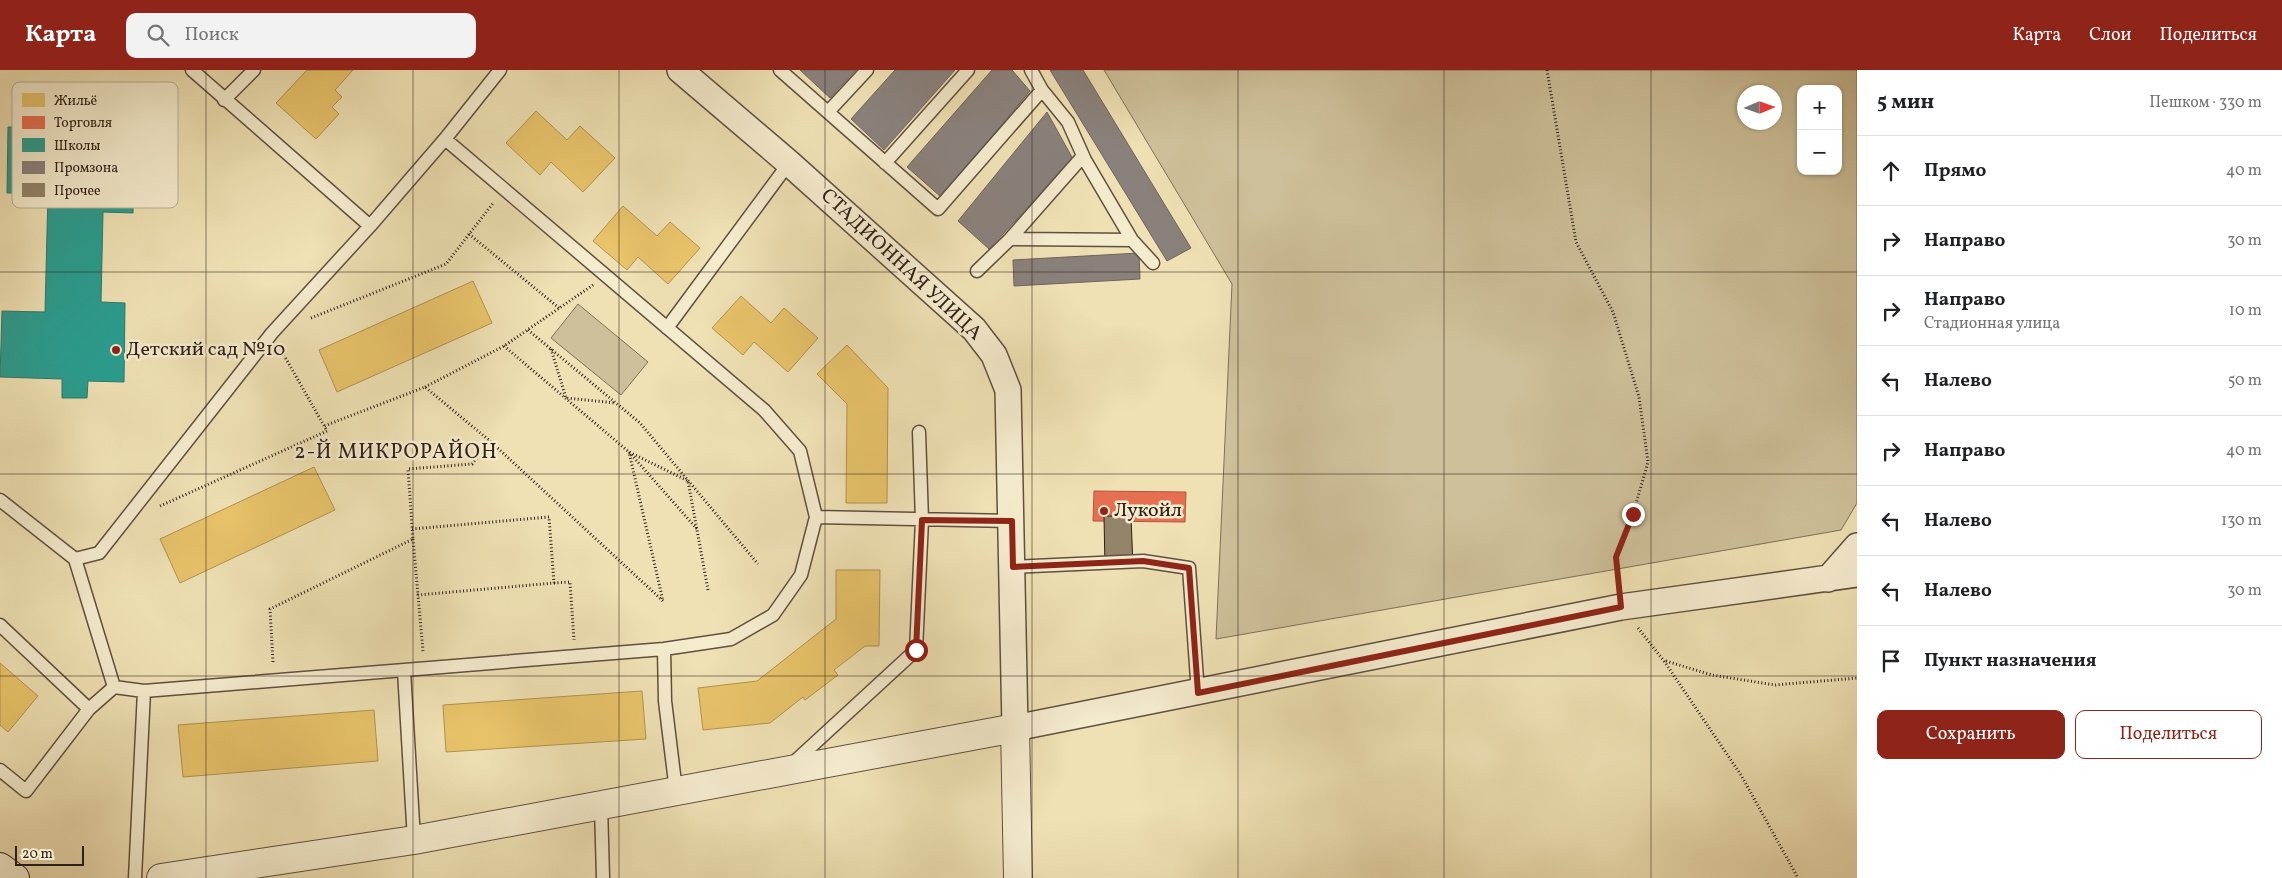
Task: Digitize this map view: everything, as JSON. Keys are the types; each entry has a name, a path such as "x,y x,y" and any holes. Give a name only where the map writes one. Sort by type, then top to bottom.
{"street":[{"name":"СТАДИОННАЯ УЛИЦА","path":"680,70 789,163 974,329 994,355 1008,390 1015,728"},
{"path":"1828,579 1857,546"},
{"path":"161,878 207,874 414,840 1198,693 1857,574"},
{"path":"1015,728 1018,878"},
{"path":"0,867 16,878"}],"lane":[{"path":"192,70 370,226"},
{"path":"224,100 254,70"},
{"path":"75,559 99,553 272,333 370,226 445,139 500,70"},
{"path":"780,70 938,209 1042,90"},
{"path":"828,112 867,70"},
{"path":"885,164 968,70"},
{"path":"1031,70 1042,90 1068,122 1083,156 1132,240 1152,263"},
{"path":"0,770 26,791 89,709 114,687 144,691 664,649 732,638 773,615 801,575 816,517 800,451 764,410 445,139"},
{"path":"977,271 1010,239 1083,156"},
{"path":"667,328 789,163"},
{"path":"1010,239 1132,240"},
{"path":"785,771 916,650 922,520 918,432"},
{"path":"0,500 75,559 114,687"},
{"path":"816,517 1012,521"},
{"path":"1013,567 1143,561 1189,568 1198,693"},
{"path":"0,625 89,709"},
{"path":"664,649 666,701 676,791"},
{"path":"404,671 414,840"},
{"path":"135,878 144,691"},
{"path":"601,805 603,878"}],"path":[{"path":"1547,70 1576,242 1613,312 1639,397 1648,462 1633,514 1616,557 1627,615 1664,661 1741,775 1798,878"},
{"path":"309,319 446,264 504,189"},
{"path":"469,234 559,308"},
{"path":"324,426 424,387 504,346 606,276"},
{"path":"528,330 640,423 758,564"},
{"path":"157,508 327,432 272,333"},
{"path":"504,346 629,452 697,529"},
{"path":"551,349 566,398"},
{"path":"424,387 490,441 663,601 629,452"},
{"path":"566,398 616,403"},
{"path":"424,669 408,469 472,464 490,441"},
{"path":"629,452 688,481"},
{"path":"688,481 708,590"},
{"path":"412,529 549,518 554,583"},
{"path":"274,681 270,609 413,539"},
{"path":"418,595 570,582 576,656"},
{"path":"1664,661 1712,675 1775,685 1857,678"}],"shaded area":[{"path":"1104,70 1857,70 1857,503 1841,530 1216,639 1232,284"},
{"path":"578,304 648,362 621,395 551,338"}],"building: Жильё":[{"path":"307,70 353,70 335,90 342,97 332,107 339,114 316,139 276,103"},
{"path":"536,111 567,140 580,126 615,158 583,192 551,162 540,175 506,143"},
{"path":"623,206 657,236 670,222 700,248 668,284 638,257 627,270 593,241"},
{"path":"473,281 492,323 337,392 319,350"},
{"path":"741,296 771,323 784,308 818,338 788,372 754,342 743,355 712,328"},
{"path":"847,345 888,388 887,503 846,503 847,404 817,374"},
{"path":"314,467 335,510 180,583 160,539"},
{"path":"836,570 880,570 879,646 865,646 834,670 838,675 805,700 803,697 770,723 703,730 698,688 757,681 836,619"},
{"path":"0,663 38,696 8,732 0,725"},
{"path":"642,691 646,739 446,752 443,705"},
{"path":"374,710 378,761 183,777 178,725"}],"building: Торговля":[{"path":"1094,491 1186,492 1185,522 1093,521"}],"building: Школы":[{"path":"8,127 12,127 12,193 7,193"},
{"path":"48,208 133,208 133,213 103,212 101,302 125,303 124,382 88,381 87,398 62,398 62,379 0,377 2,311 45,312"}],"building: Промзона":[{"path":"800,70 856,70 830,98"},
{"path":"895,70 955,70 884,150 851,119"},
{"path":"992,70 1012,70 1030,91 941,197 907,167"},
{"path":"1050,70 1083,70 1191,248 1167,261"},
{"path":"1047,112 1073,159 989,249 958,221"},
{"path":"1139,253 1140,279 1014,286 1013,260"}],"building: Прочее":[{"path":"1104,516 1131,516 1133,567 1105,568"}],"place":[{"name":"Детский сад №10","path":"116,350"},
{"name":"Лукойл","path":"1104,511"}],"district":[{"name":"2-Й МИКРОРАЙОН","path":"396,452"}],"route":[{"path":"916,650 922,520 1012,521 1013,567 1143,561 1189,568 1198,693 1621,607 1616,557 1633,514"}]}
